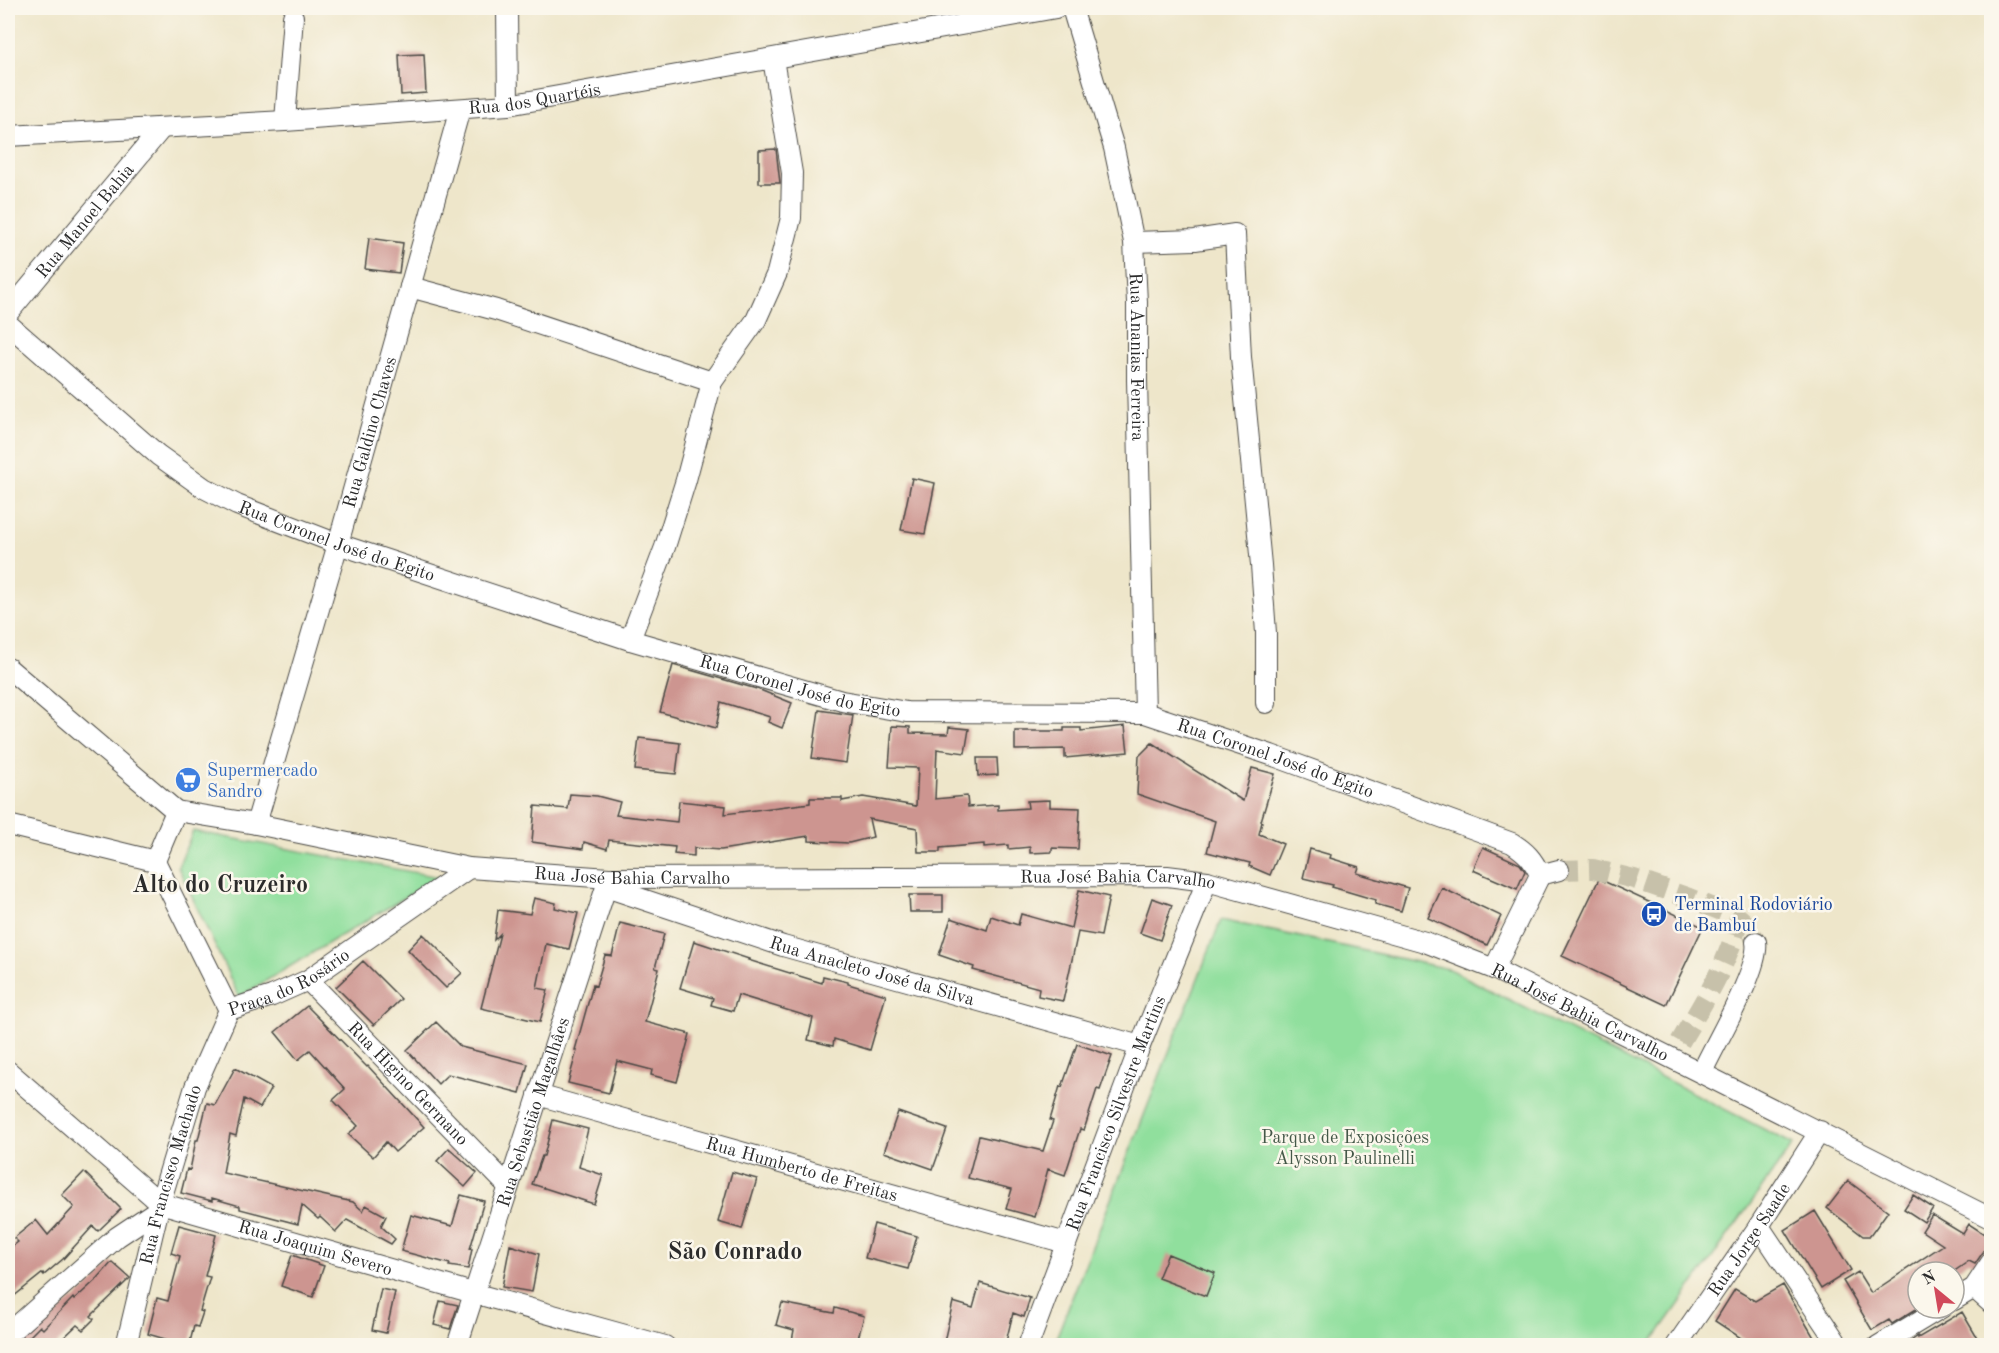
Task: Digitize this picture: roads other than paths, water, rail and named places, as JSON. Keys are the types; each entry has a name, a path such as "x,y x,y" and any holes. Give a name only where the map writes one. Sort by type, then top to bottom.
{"street":[{"path":"507,8 508,105"},
{"name":"Rua dos Quartéis","path":"8,136 285,122 508,105 1056,8"},
{"name":"Rua Ananias Ferreira","path":"1072,8 1114,148 1134,242 1145,713"},
{"path":"285,122 293,17"},
{"path":"630,640 686,480 712,382 756,320 777,273 791,218 792,173 773,59"},
{"name":"Rua Galdino Chaves","path":"256,824 338,544 460,109"},
{"name":"Rua Manoel Bahia","path":"8,313 161,129"},
{"path":"1134,242 1195,240 1235,234 1241,357 1266,633 1266,703"},
{"path":"410,287 496,310 712,382"},
{"name":"Rua Coronel José do Egito","path":"8,324 158,455 204,488 237,505 338,544 630,640 842,701 907,712 1145,713 1271,755 1512,843 1525,851 1534,861 1539,874"},
{"path":"8,668 177,811 155,861 8,825"},
{"name":"Rua José Bahia Carvalho","path":"177,811 256,824 469,868 608,882 1167,876 1207,881 1425,942 1494,969 1676,1050 1702,1072 1992,1218"},
{"name":"Praça do Rosário","path":"155,861 229,1010 272,996 308,980 469,868"},
{"path":"1494,969 1539,874 1559,870"},
{"name":"Rua Francisco Silvestre Martins","path":"1028,1346 1140,1046 1207,881"},
{"name":"Rua Anacleto José da Silva","path":"608,882 783,946 1140,1046"},
{"name":"Rua Sebastião Magalhâes","path":"457,1346 608,882"},
{"path":"1702,1072 1744,987 1755,960 1756,942"},
{"name":"Rua Higino Germano","path":"308,980 508,1186"},
{"name":"Rua Francisco Machado","path":"126,1346 159,1206 195,1087 229,1010"},
{"name":"Rua Joaquim Severo","path":"8,1071 159,1206 665,1346"},
{"name":"Rua Humberto de Freitas","path":"538,1095 1066,1243"},
{"name":"Rua Jorge Saade","path":"1676,1346 1760,1226 1820,1131"},
{"path":"8,1334 117,1238 159,1206"},
{"path":"1760,1226 1839,1346"},
{"path":"1966,1293 1974,1288 1992,1261"},
{"path":"1974,1288 1992,1304"},
{"path":"1878,1346 1921,1320"}],"tunnel":[{"path":"1559,870 1593,869 1634,879 1689,898 1739,918 1749,927 1756,942"},
{"path":"1680,1042 1722,967 1739,918"}],"place":[{"name":"Supermercado Sandro","path":"188,780"},
{"name":"Terminal Rodoviário de Bambuí","path":"1654,914"}],"district":[{"name":"Alto do Cruzeiro","path":"220,884"},
{"name":"São Conrado","path":"735,1251"}],"park label":[{"name":"Parque de Exposições Alysson Paulinelli","path":"1345,1147"}]}
